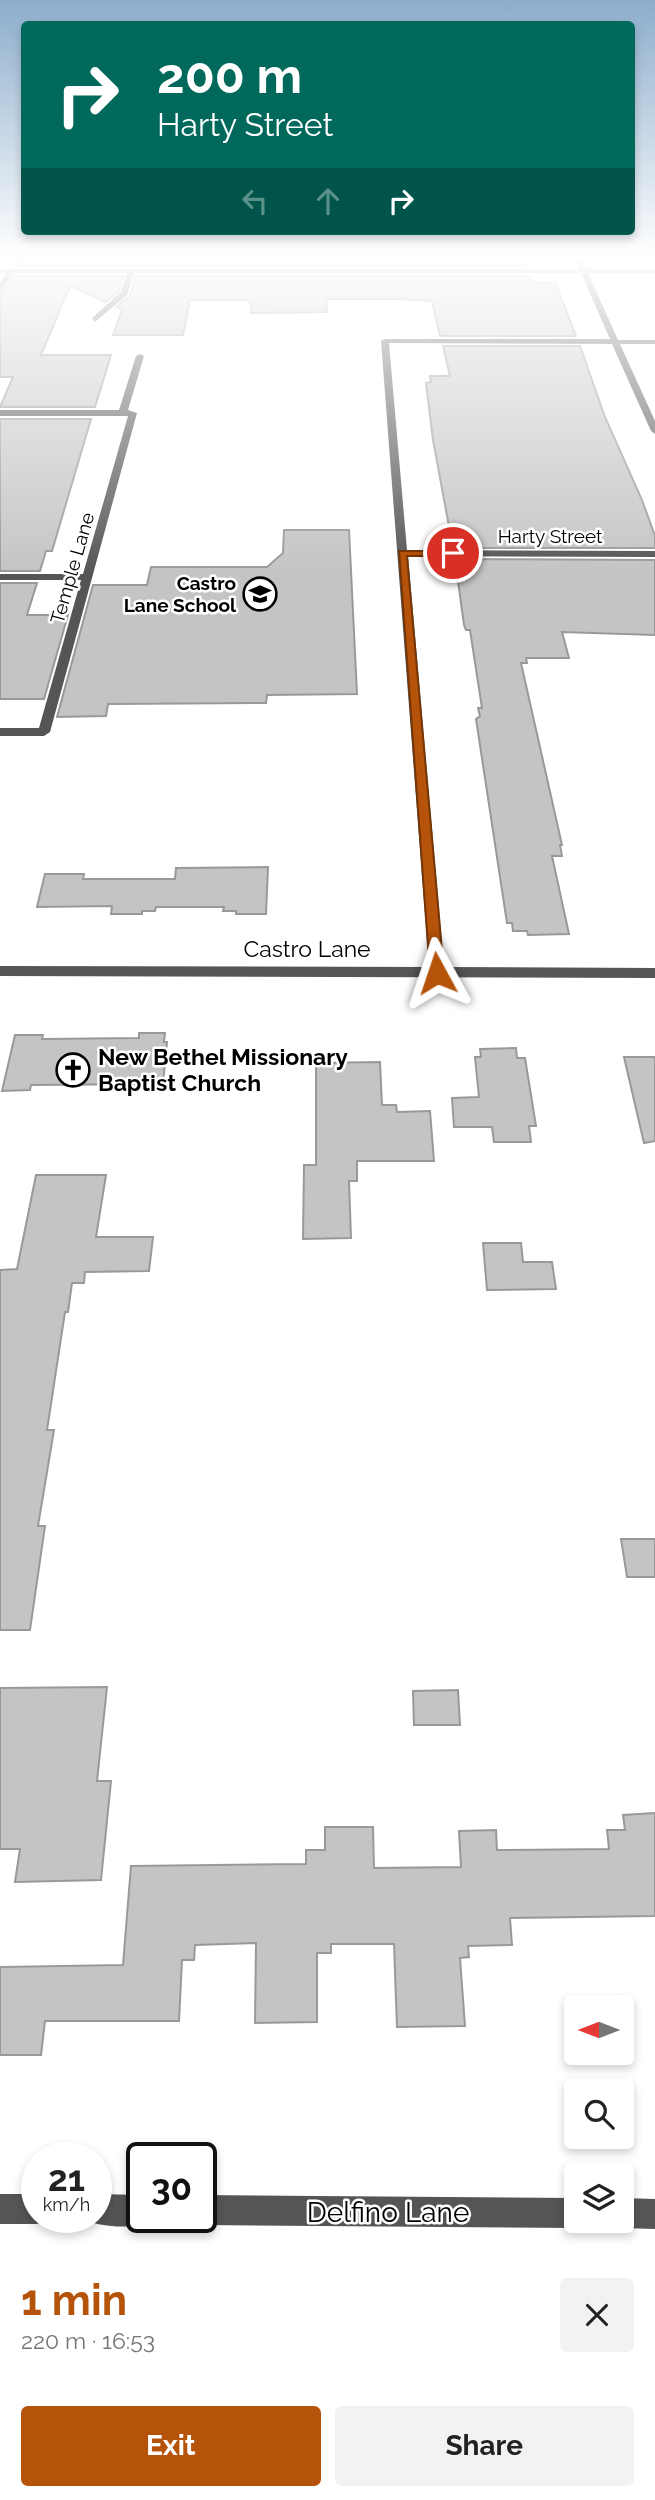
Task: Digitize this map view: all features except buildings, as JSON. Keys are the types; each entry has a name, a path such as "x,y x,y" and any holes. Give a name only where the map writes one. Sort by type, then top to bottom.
{"street":[{"name":"Temple Lane","path":"0,732 44,732 88,577 139,362"},
{"path":"386,362 437,973"},
{"path":"624,362 655,431"},
{"path":"0,413 128,413"},
{"name":"Harty Street","path":"402,553 655,554"},
{"path":"0,577 88,577"},
{"name":"Castro Lane","path":"0,971 655,973"},
{"path":"0,2209 21,2209"},
{"name":"Delfino Lane","path":"217,2210 564,2213"},
{"path":"634,2213 655,2214"}],"place":[{"name":"Castro Lane School","path":"260,594"},
{"name":"New Bethel Missionary Baptist Church","path":"73,1070"}],"route":[{"path":"437,973 402,553 453,553"}]}
